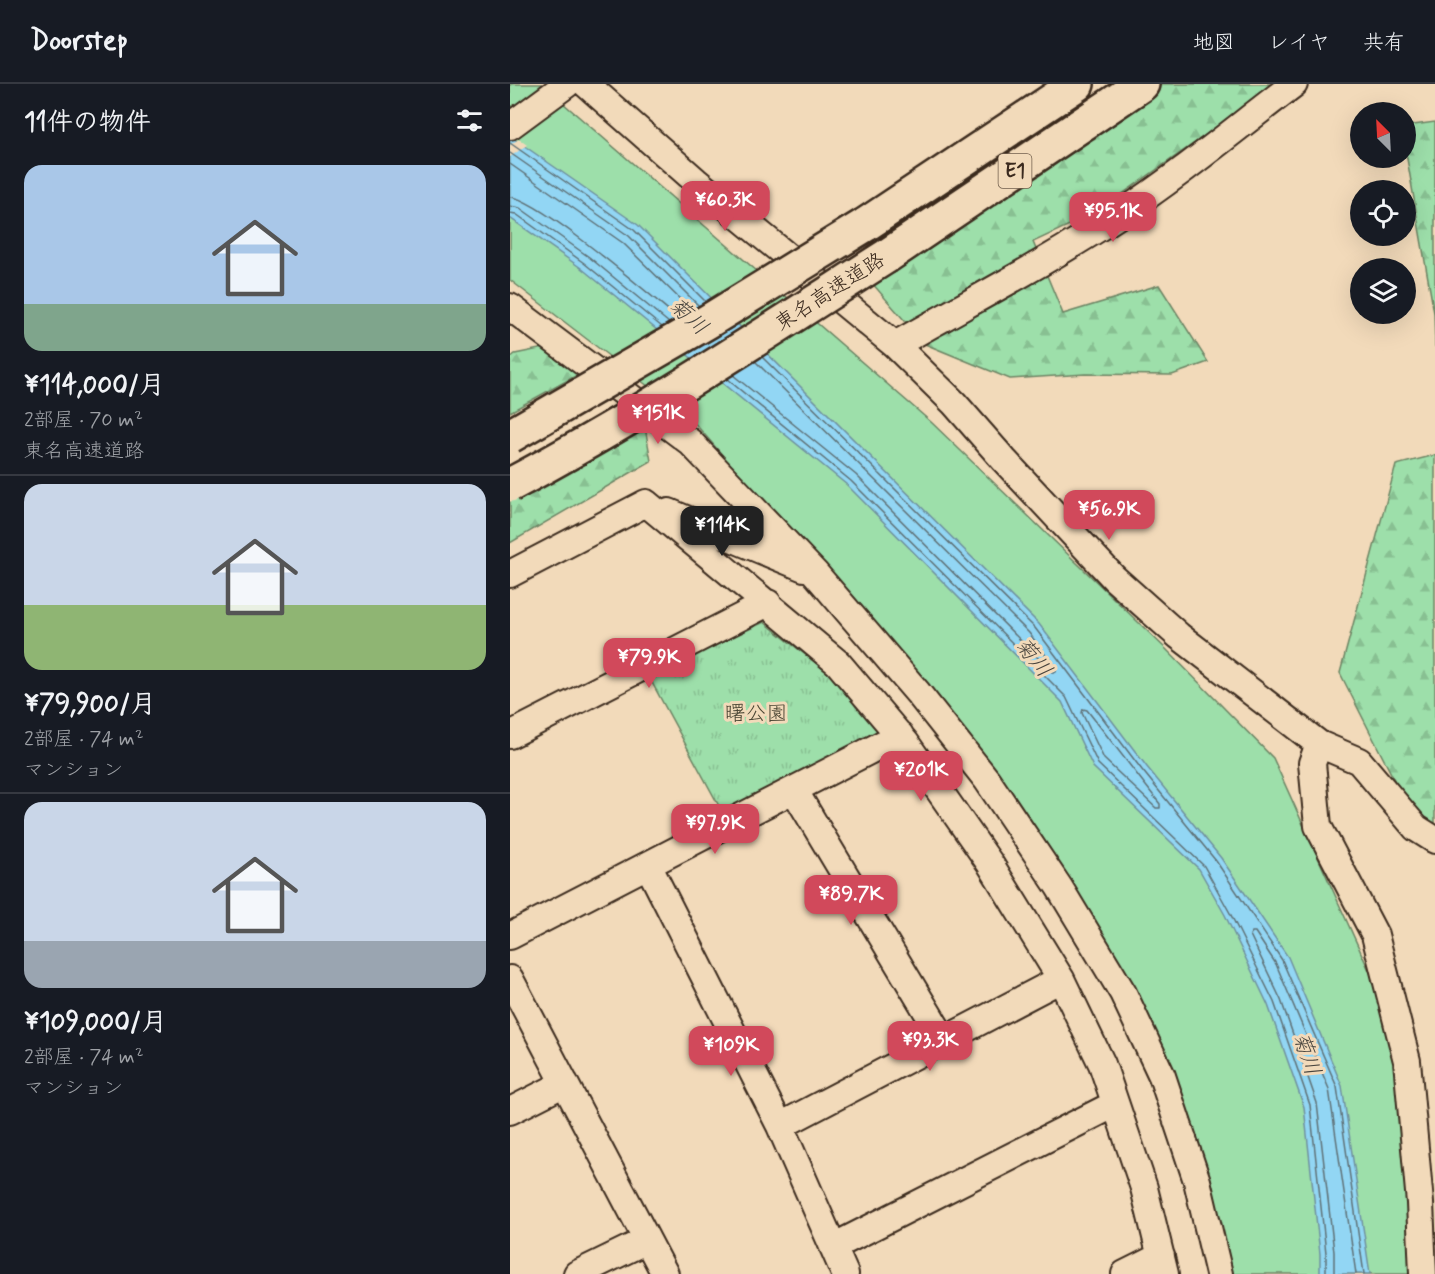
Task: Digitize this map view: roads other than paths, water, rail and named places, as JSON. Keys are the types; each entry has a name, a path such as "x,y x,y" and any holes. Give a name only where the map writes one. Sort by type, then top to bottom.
{"highway":[{"name":"東名高速道路","path":"510,436 697,328 865,225 1077,84"},
{"name":"東名高速道路","path":"510,485 551,463 737,351 887,256 1142,84"}],"street":[{"path":"510,126 567,84"},
{"path":"586,84 696,181 895,345 954,403 1011,469 1114,578 1179,636 1319,744 1359,761 1416,828 1435,840"},
{"path":"895,345 1119,214 1294,84"},
{"path":"510,307 690,442 815,573 918,693 987,780 1059,887 1123,993 1162,1076 1197,1180 1219,1274"},
{"path":"510,574 646,503 815,573"},
{"path":"646,503 838,663 900,735 989,862 1061,979 1102,1064 1144,1188 1163,1265 1125,1274"},
{"path":"510,735 768,603"},
{"path":"510,936 900,735"},
{"path":"1319,744 1312,763 1318,826 1375,935 1407,1062 1427,1183 1423,1274"},
{"path":"794,790 944,1040"},
{"path":"648,865 780,1126 845,1274"},
{"path":"510,979 665,1274"},
{"path":"780,1126 1061,979"},
{"path":"510,1111 565,1083"},
{"path":"833,1247 1115,1104"},
{"path":"577,1274 647,1240"}],"water":[{"name":"菊川","path":"510,136 638,225 1039,624 1147,767 1221,858 1288,957 1342,1086 1370,1274 1320,1274 1320,1254 1304,1107 1268,1005 1225,915 1199,869 1093,767 1062,702 847,485 581,268 510,218"}],"park label":[{"name":"曙公園","path":"756,714"}]}
